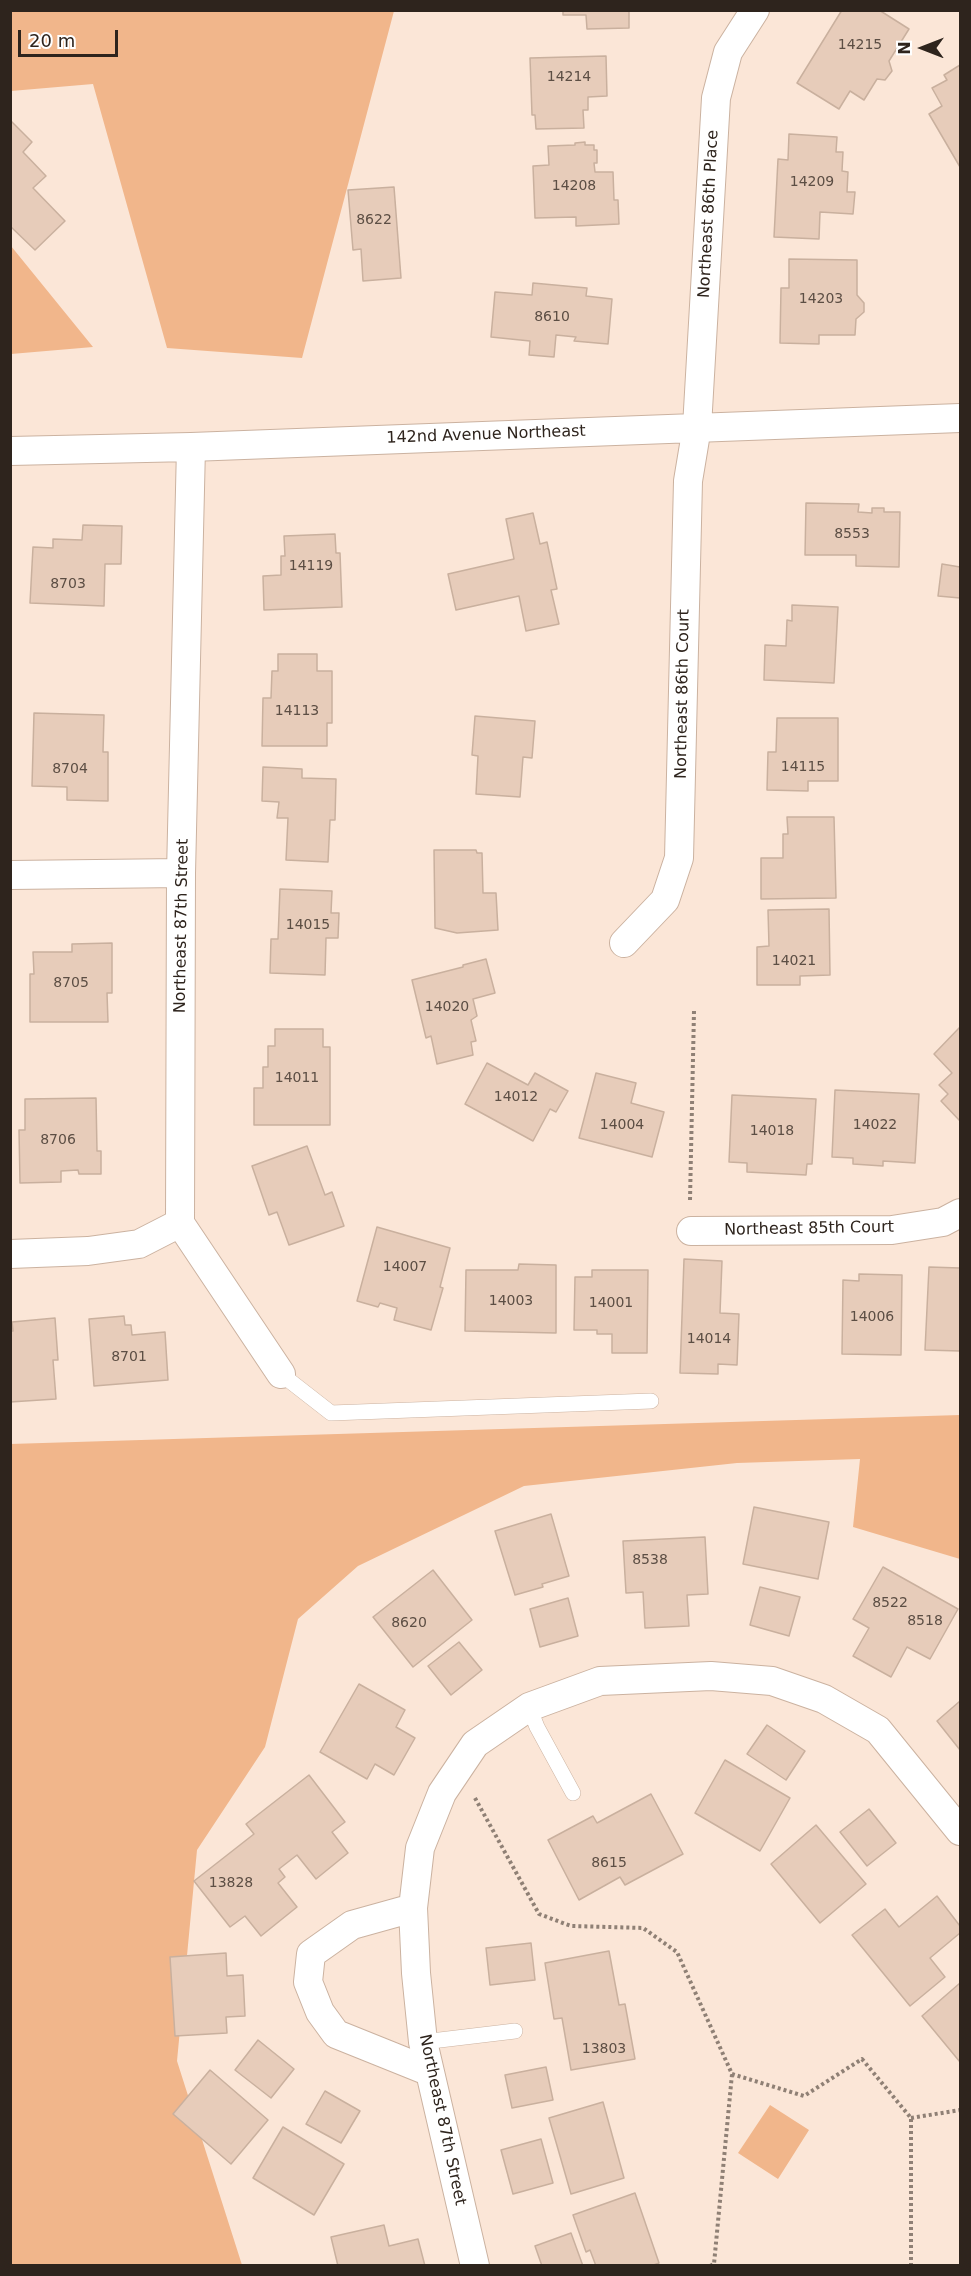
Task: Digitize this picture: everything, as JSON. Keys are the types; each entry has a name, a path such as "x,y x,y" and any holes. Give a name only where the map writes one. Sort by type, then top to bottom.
{"street":[{"name":"Northeast 86th Place","path":"697,427 716,98 728,52 755,10"},
{"name":"142nd Avenue Northeast","path":"10,451 191,447 960,418"},
{"name":"Northeast 86th Court","path":"624,943 665,900 679,858 688,481 697,427"},
{"name":"Northeast 87th Street","path":"180,1223 181,873 191,447"},
{"path":"10,875 181,873"},
{"name":"Northeast 85th Court","path":"690,1220 892,1230 943,1222 960,1213"},
{"path":"10,1254 88,1251 139,1244 180,1223 281,1374"},
{"name":"Northeast 87th Street","path":"475,2265 428,2071 416,1973 413,1908 420,1848 442,1793 475,1744 529,1707 600,1681 711,1676 772,1681 824,1699 878,1730 960,1831"},
{"path":"413,1908 352,1925 310,1954 308,1982 320,2012 336,2034 428,2071"}],"lane":[{"path":"281,1374 331,1413 651,1401"},
{"path":"529,1707 537,1727 573,1793"},
{"path":"423,2042 516,2031"}],"path":[{"path":"690,1220 694,1011"},
{"path":"472,1792 539,1914 570,1926 644,1928 677,1952 732,2074 714,2264 710,2265"},
{"path":"732,2074 804,2096 862,2059 911,2118 911,2265"},
{"path":"911,2118 960,2110"}],"shaded area":[{"path":"11,10 394,11 302,358 167,348 93,84 11,91"},
{"path":"11,246 93,347 11,354"},
{"path":"960,1415 960,1559 853,1527 860,1459 737,1463 524,1486 358,1566 298,1619 265,1747 197,1850 177,2061 242,2265 11,2265 10,1444"},
{"path":"770,2105 809,2130 778,2179 738,2153"}],"building":[{"path":"563,10 629,10 629,28 587,29 586,15 563,15"},
{"path":"842,10 879,10 909,29 889,61 892,71 885,80 877,79 864,100 850,91 839,109 797,83"},
{"path":"606,56 607,96 588,97 588,110 583,110 584,128 536,129 535,115 532,115 530,58"},
{"path":"960,65 960,167 929,114 942,106 932,88 947,80 944,75"},
{"path":"11,121 32,142 23,152 46,176 33,188 65,221 35,250 10,226"},
{"path":"789,134 837,137 836,152 843,152 842,171 848,172 847,192 855,192 853,214 820,212 819,239 774,237 778,159 788,160"},
{"path":"585,142 585,145 594,145 594,150 597,150 597,163 594,163 595,172 613,172 614,200 618,200 619,224 576,226 576,217 535,218 533,166 549,165 548,146 575,145 575,143"},
{"path":"394,187 401,278 363,281 361,249 353,250 348,190"},
{"path":"789,259 857,260 857,295 864,303 864,312 856,319 855,335 819,335 819,344 780,343 781,288 789,288"},
{"path":"533,283 587,288 586,296 612,299 608,344 574,341 576,337 556,335 554,357 529,355 530,341 491,337 495,292 532,295"},
{"path":"806,503 859,504 858,512 872,513 872,508 884,508 884,512 900,512 899,567 856,566 856,555 805,555"},
{"path":"533,513 540,544 547,542 557,589 551,590 559,624 526,631 519,596 456,610 448,574 514,559 506,519"},
{"path":"83,525 122,526 121,564 105,564 104,606 30,603 33,547 53,548 53,539 82,540"},
{"path":"335,534 336,553 340,553 342,607 264,610 263,576 281,575 281,556 285,556 284,536"},
{"path":"942,564 960,567 960,598 938,596"},
{"path":"792,605 838,607 834,683 764,680 765,645 786,646 787,620 792,621"},
{"path":"278,654 317,654 317,671 332,671 332,723 327,723 327,746 262,746 263,698 271,698 272,671 278,671"},
{"path":"34,713 104,715 103,752 108,752 108,801 67,800 67,787 32,786"},
{"path":"475,716 535,721 532,758 523,757 520,797 476,794 478,756 472,755"},
{"path":"777,718 838,718 838,781 808,781 808,791 767,790 768,752 776,752"},
{"path":"263,767 302,769 302,778 336,779 335,820 330,820 328,862 286,860 288,818 277,818 279,802 262,801"},
{"path":"787,817 834,817 836,898 761,899 761,858 783,858 783,834 788,834"},
{"path":"434,850 476,850 477,853 482,853 483,893 496,893 498,930 457,933 435,928"},
{"path":"280,889 332,891 331,913 339,913 338,938 326,938 325,975 270,973 271,939 278,939"},
{"path":"829,909 830,975 800,976 800,985 757,985 757,947 769,946 768,910"},
{"path":"112,943 112,993 107,993 108,1022 30,1022 30,974 34,974 33,952 72,952 72,944"},
{"path":"486,959 495,993 473,999 477,1016 471,1020 476,1041 471,1042 473,1055 437,1064 431,1036 426,1038 412,980"},
{"path":"960,1027 960,1121 941,1101 948,1094 939,1085 952,1073 934,1054"},
{"path":"275,1029 323,1029 323,1047 330,1047 330,1125 254,1125 254,1088 263,1088 263,1067 268,1067 268,1046 275,1046"},
{"path":"487,1063 528,1085 535,1073 568,1091 556,1112 550,1109 533,1141 465,1104"},
{"path":"596,1073 636,1083 631,1103 664,1112 652,1157 579,1138"},
{"path":"835,1090 919,1094 915,1163 883,1161 883,1166 853,1164 853,1158 832,1157"},
{"path":"732,1095 816,1099 812,1164 807,1164 806,1175 747,1172 747,1163 729,1162"},
{"path":"96,1098 97,1151 101,1151 101,1174 79,1174 78,1170 61,1171 61,1182 20,1183 19,1130 25,1130 25,1099"},
{"path":"307,1146 325,1195 332,1192 344,1226 289,1245 277,1212 269,1215 252,1166"},
{"path":"377,1227 450,1248 440,1287 443,1288 431,1330 394,1320 397,1308 380,1303 378,1307 357,1301"},
{"path":"684,1259 722,1261 720,1313 739,1314 737,1365 718,1364 718,1374 680,1373"},
{"path":"519,1264 556,1265 556,1333 465,1331 466,1270 518,1270"},
{"path":"929,1267 960,1268 960,1351 925,1350"},
{"path":"592,1270 648,1270 647,1353 612,1353 612,1334 597,1334 597,1330 574,1330 575,1277 592,1277"},
{"path":"859,1274 902,1275 901,1355 842,1354 843,1280 859,1281"},
{"path":"124,1316 125,1325 131,1325 132,1335 165,1332 168,1380 94,1386 89,1319"},
{"path":"55,1318 58,1360 53,1360 56,1399 10,1402 12,1322"},
{"path":"754,1507 829,1522 818,1579 743,1564"},
{"path":"551,1514 569,1576 515,1595 495,1531"},
{"path":"705,1537 708,1594 687,1595 689,1626 645,1628 643,1592 626,1593 623,1541"},
{"path":"883,1567 958,1609 930,1659 907,1647 891,1677 853,1656 869,1628 853,1619"},
{"path":"433,1570 472,1620 413,1667 373,1617"},
{"path":"760,1587 800,1597 789,1636 750,1625"},
{"path":"568,1598 578,1636 540,1647 530,1609"},
{"path":"459,1642 482,1670 451,1695 428,1666"},
{"path":"359,1684 405,1710 396,1727 415,1738 394,1775 375,1764 367,1779 320,1752"},
{"path":"960,1701 960,1750 937,1721"},
{"path":"767,1725 805,1751 786,1780 747,1754"},
{"path":"725,1760 790,1798 760,1851 695,1813"},
{"path":"309,1775 345,1822 332,1832 348,1853 316,1879 297,1855 279,1869 285,1877 278,1883 297,1907 261,1936 245,1916 230,1927 194,1881 254,1834 246,1824"},
{"path":"651,1794 683,1854 625,1885 620,1877 579,1900 548,1840 593,1816 597,1823"},
{"path":"869,1809 896,1843 867,1866 840,1832"},
{"path":"816,1825 866,1884 820,1923 771,1864"},
{"path":"937,1896 960,1926 960,1933 930,1958 945,1977 910,2006 852,1935 885,1909 899,1927"},
{"path":"531,1943 535,1980 490,1985 486,1948"},
{"path":"609,1951 619,2005 625,2004 635,2059 571,2070 562,2018 554,2019 545,1963"},
{"path":"226,1953 227,1976 243,1975 245,2016 226,2017 227,2033 175,2036 170,1957"},
{"path":"960,1983 960,2062 922,2016"},
{"path":"258,2040 294,2069 271,2098 235,2070"},
{"path":"546,2067 553,2100 512,2108 505,2075"},
{"path":"210,2070 268,2120 231,2164 173,2114"},
{"path":"325,2091 360,2111 341,2143 306,2124"},
{"path":"603,2102 624,2178 571,2194 549,2118"},
{"path":"283,2127 344,2164 314,2215 253,2178"},
{"path":"541,2139 553,2183 513,2194 501,2150"},
{"path":"635,2193 659,2263 651,2266 596,2266 590,2250 586,2252 573,2215"},
{"path":"384,2225 389,2246 418,2239 425,2266 338,2266 331,2237"},
{"path":"571,2233 583,2266 542,2266 535,2246"}]}
